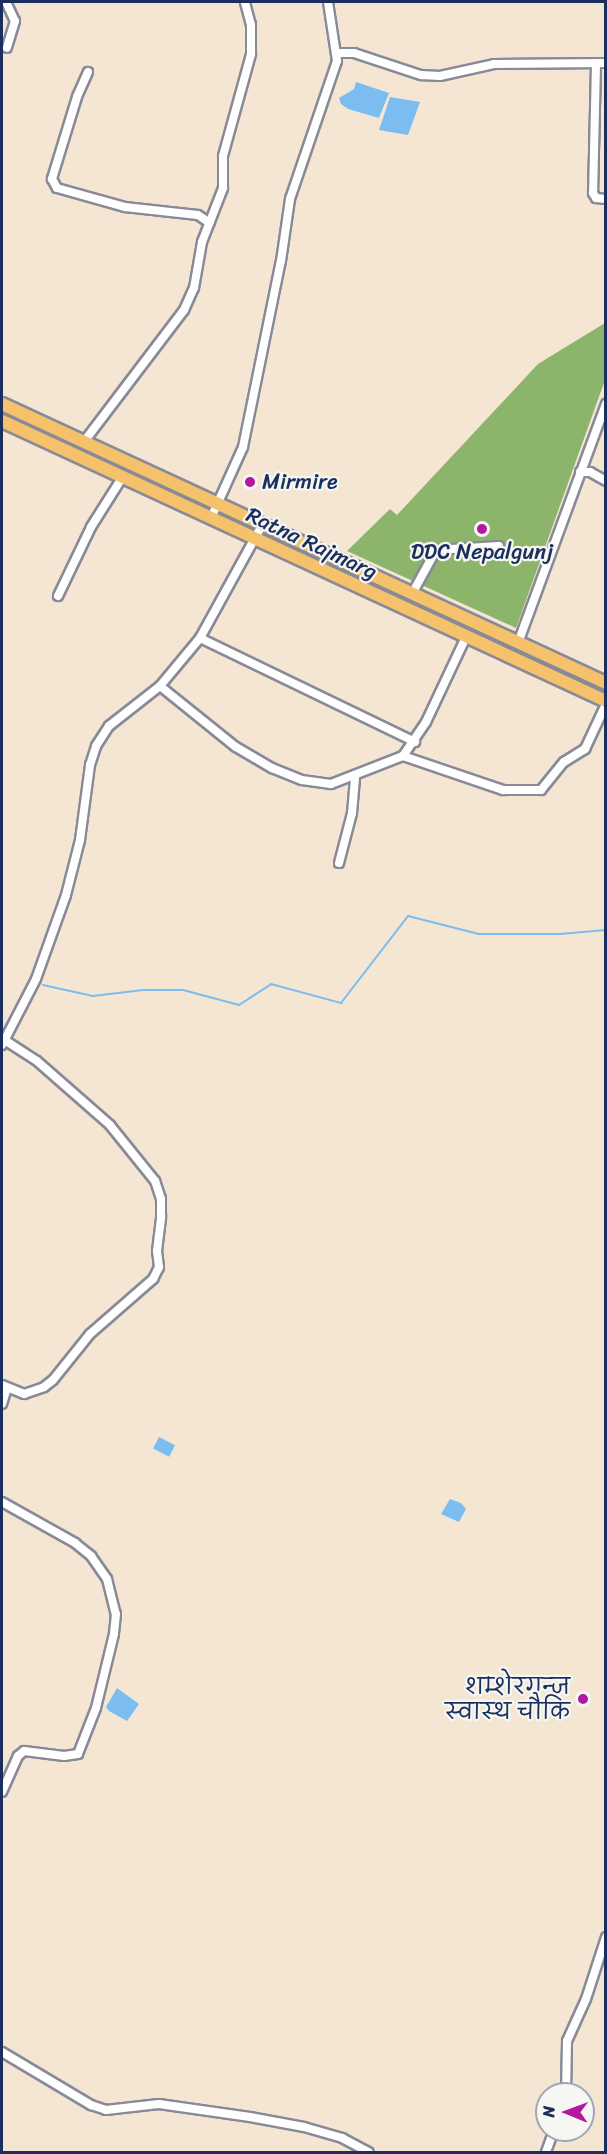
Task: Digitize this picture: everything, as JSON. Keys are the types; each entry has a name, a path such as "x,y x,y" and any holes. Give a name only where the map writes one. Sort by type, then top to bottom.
{"highway":[{"name":"Ratna Rajmarg","path":"2,404 606,683"},
{"name":"Ratna Rajmarg","path":"2,421 606,703"}],"street":[{"path":"6,2 15,21 7,48"},
{"path":"83,443 184,310 194,288 202,242 223,188 223,156 251,54 251,25 245,2"},
{"path":"211,518 243,447 281,261 290,199 337,61 328,2"},
{"path":"337,53 354,53 395,69 440,76 494,64 606,63"},
{"path":"596,64 593,193 596,198 606,200"},
{"path":"88,72 77,97 52,179 57,188 125,207 198,215 210,224"},
{"path":"518,643 606,404"},
{"path":"580,472 590,472 606,481"},
{"path":"58,596 91,527 122,478"},
{"path":"2,1404 4,1387 24,1394 44,1387 53,1380 90,1334 153,1279 159,1267 161,1199 155,1181 110,1125 37,1061 3,1042 36,979 66,895 80,840 90,765 96,747 109,726 160,686 200,638 262,525"},
{"path":"412,594 436,550 499,546"},
{"path":"160,686 236,747 272,768 302,780 331,784 355,777 403,756 415,742 465,637"},
{"path":"200,638 415,742"},
{"path":"403,756 503,790 541,790 564,762 585,749 606,703"},
{"path":"339,863 352,813 355,777"},
{"path":"2,1502 75,1543 91,1556 107,1579 116,1614 114,1634 96,1708 78,1754 64,1756 24,1751 18,1756 2,1792"},
{"path":"566,2082 567,2041 586,1999 606,1937"},
{"path":"2,2052 91,2105 106,2110 159,2104 250,2117 304,2127 342,2138 368,2152"}],"green space":[{"path":"605,323 605,380 516,628 347,551 390,509 397,515 538,364"}],"water":[{"path":"356,82 389,93 379,118 348,109 341,104 339,98 354,89"},
{"path":"390,97 420,102 408,135 379,130"},
{"path":"159,1437 175,1445 169,1457 153,1449"},
{"path":"450,1499 461,1503 466,1509 459,1522 441,1514"},
{"path":"117,1688 139,1704 127,1721 106,1707"}],"waterway":[{"path":"43,985 93,996 143,990 183,990 239,1005 271,984 341,1003 408,916 479,934 560,934 606,930"}],"place":[{"name":"Mirmire","path":"250,482"},
{"name":"DDC Nepalgunj","path":"482,529"},
{"name":"शम्शेरगन्ज स्वास्थ चौकि","path":"583,1699"}]}
